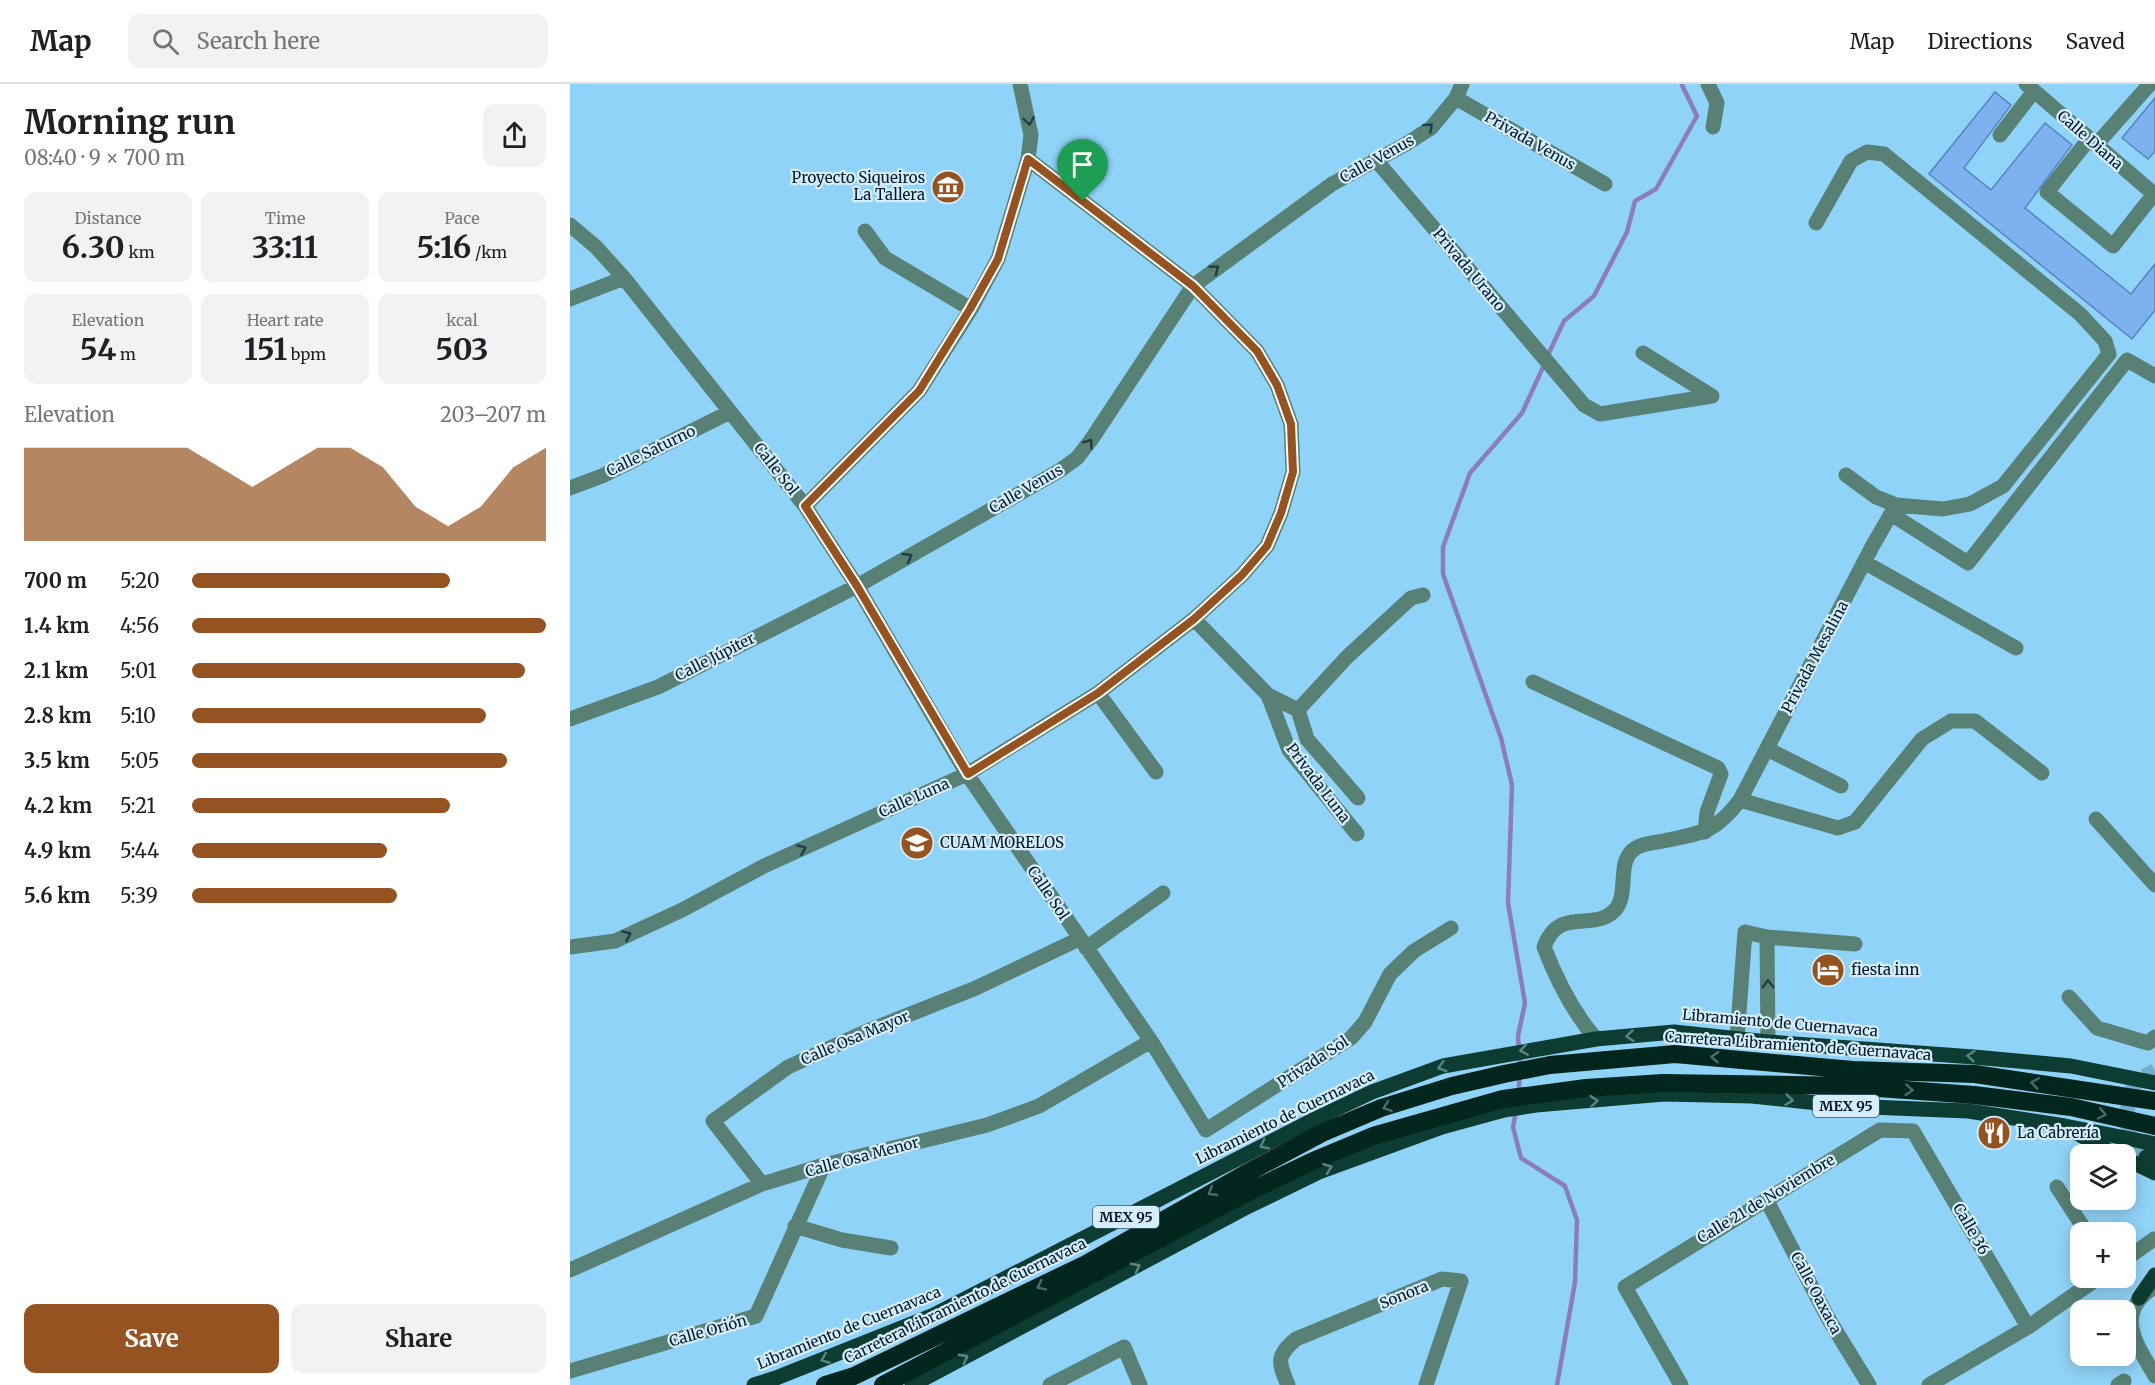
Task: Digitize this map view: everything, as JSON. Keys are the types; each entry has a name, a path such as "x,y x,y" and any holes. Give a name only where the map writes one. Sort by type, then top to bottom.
{"highway":[{"name":"Carretera Libramiento de Cuernavaca","path":"825,1385 854,1376 1086,1264 1235,1179 1322,1133 1391,1105 1452,1086 1504,1074 1549,1056 1675,1054 1854,1070 1975,1074 2155,1101"},
{"name":"MEX 95","path":"883,1385 1244,1194 1313,1161 1373,1136 1504,1104 1663,1083 1851,1086 1974,1095 2071,1107 2155,1126"}],"main road":[{"name":"Libramiento de Cuernavaca","path":"754,1385 934,1315 1372,1092 1443,1066 1499,1054 1549,1056 1596,1039 1674,1032 1768,1042 1974,1056 2071,1066 2155,1083"},
{"name":"MEX 95","path":"1536,1099 1664,1094 1752,1096 1845,1106 1968,1111 2065,1126 2152,1153"},
{"name":"MEX 95","path":"912,1385 1249,1206 1319,1172 1504,1104"},
{"path":"2065,1126 2097,1144"},
{"path":"2136,1164 2155,1173"},
{"path":"2139,1298 2155,1275"}],"street":[{"path":"805,506 919,391 998,259 1028,159 1031,135 1024,94 1020,84"},
{"path":"1708,84 1717,103 1713,127"},
{"path":"2149,85 2067,166 2047,192 2113,246 2155,195"},
{"path":"2000,135 2030,88"},
{"name":"Calle Diana","path":"2030,88 2155,195"},
{"name":"Calle Venus","path":"857,586 1059,471 1077,458 1193,286 1293,210 1375,159 1406,144 1431,128 1459,91"},
{"name":"Privada Venus","path":"1459,91 1605,184"},
{"path":"1816,223 1851,161 1867,152 1884,154 2080,314 2105,340 2109,354 2003,486 1970,504 1943,508 1894,510"},
{"path":"1028,159 1193,286"},
{"name":"Privada Urano","path":"1375,159 1584,405 1600,414 1712,396 1642,353"},
{"name":"Calle Sol","path":"570,225 596,247 624,278 805,506 857,586 968,774 1151,1041 1206,1130"},
{"path":"865,231 885,258 970,309"},
{"path":"570,299 624,278"},
{"name":"Calle Luna","path":"570,946 615,940 682,910 764,866 968,774 1098,693 1194,619 1242,575 1267,546 1281,513 1293,472 1291,424 1277,385 1257,351 1193,286"},
{"path":"1846,475 1968,563 2127,360 2155,376"},
{"name":"Calle Saturno","path":"570,488 602,476 730,412"},
{"name":"Privada Mesalina","path":"1596,1039 1579,1020 1561,991 1544,947 1548,934 1559,925 1607,916 1615,910 1620,902 1626,858 1639,846 1705,832 1726,819 1740,800 1864,562 1894,510"},
{"path":"1864,562 2016,648"},
{"name":"Calle Júpiter","path":"570,719 658,687 857,586"},
{"path":"1298,710 1347,657 1411,598 1423,595"},
{"name":"Privada Luna","path":"1194,619 1268,695 1289,750 1357,834"},
{"path":"1533,682 1718,768 1720,774 1707,812 1705,832"},
{"path":"1098,693 1156,772"},
{"path":"1268,695 1298,710 1307,739 1358,798"},
{"path":"1740,800 1838,828 1855,822 1922,739 1951,721 1975,721 2042,773"},
{"path":"1767,749 1841,786"},
{"path":"2097,819 2155,885"},
{"path":"1083,943 1163,893"},
{"name":"Privada Sol","path":"1206,1130 1351,1038 1365,1022 1390,974 1414,951 1451,928"},
{"path":"1737,1039 1744,932 1767,937 1855,944"},
{"path":"1767,937 1768,1042"},
{"name":"Calle Osa Mayor","path":"762,1184 713,1121 788,1067 865,1032 1083,943"},
{"path":"2069,997 2097,1028 2148,1042 2155,1037"},
{"name":"Calle Osa Menor","path":"570,1270 762,1184 824,1165 987,1125 1039,1106 1151,1041"},
{"name":"Calle 21 de Noviembre","path":"1682,1385 1625,1287 1880,1130 1913,1131"},
{"name":"Calle 36","path":"1913,1131 2028,1327"},
{"name":"Calle Orión","path":"570,1371 756,1317 824,1165"},
{"path":"2057,1187 2079,1222"},
{"name":"Calle Oaxaca","path":"1766,1199 1828,1318 1869,1385"},
{"path":"795,1227 842,1240 891,1248"},
{"path":"2136,1252 2154,1239"},
{"name":"Sonora","path":"1288,1385 1279,1365 1283,1350 1296,1339 1442,1279 1461,1281 1426,1385"},
{"path":"2155,1286 2139,1298 2132,1312 2131,1333 2155,1376"},
{"path":"1929,1385 2028,1327 2084,1288"},
{"path":"1050,1385 1124,1347 1140,1385"}],"building":[{"path":"1995,92 2011,105 1964,168 1991,190 2045,123 2072,145 2025,208 2131,294 2155,264 2155,310 2132,339 1929,174"},
{"path":"2155,98 2155,151 2148,159 2122,138"}],"waterway":[{"path":"1547,357 1564,321 1594,296 1627,232 1635,201 1656,189 1697,116 1682,85"},
{"path":"1520,1067 1518,1036 1525,1003 1508,903 1512,785 1501,738 1443,574 1443,547 1470,473 1522,413 1544,365"},
{"path":"1518,1094 1520,1075"},
{"path":"1516,1111 1513,1127 1521,1158 1565,1186 1577,1220 1575,1282 1557,1385"}],"tunnel":[{"path":"2146,1157 2134,1144 2127,1117 2129,1099 2136,1083 2155,1071"}],"place":[{"name":"Proyecto Siqueiros La Tallera","path":"948,187"},
{"name":"CUAM MORELOS","path":"917,843"},
{"name":"fiesta inn","path":"1828,970"},
{"name":"La Cabrería","path":"1994,1133"}],"route":[{"path":"1028,159 1083,201 1193,286 1257,351 1277,385 1291,424 1293,472 1281,513 1267,546 1242,575 1194,619 1098,693 968,774 857,586 805,506 919,391 998,259 1028,159"}]}
